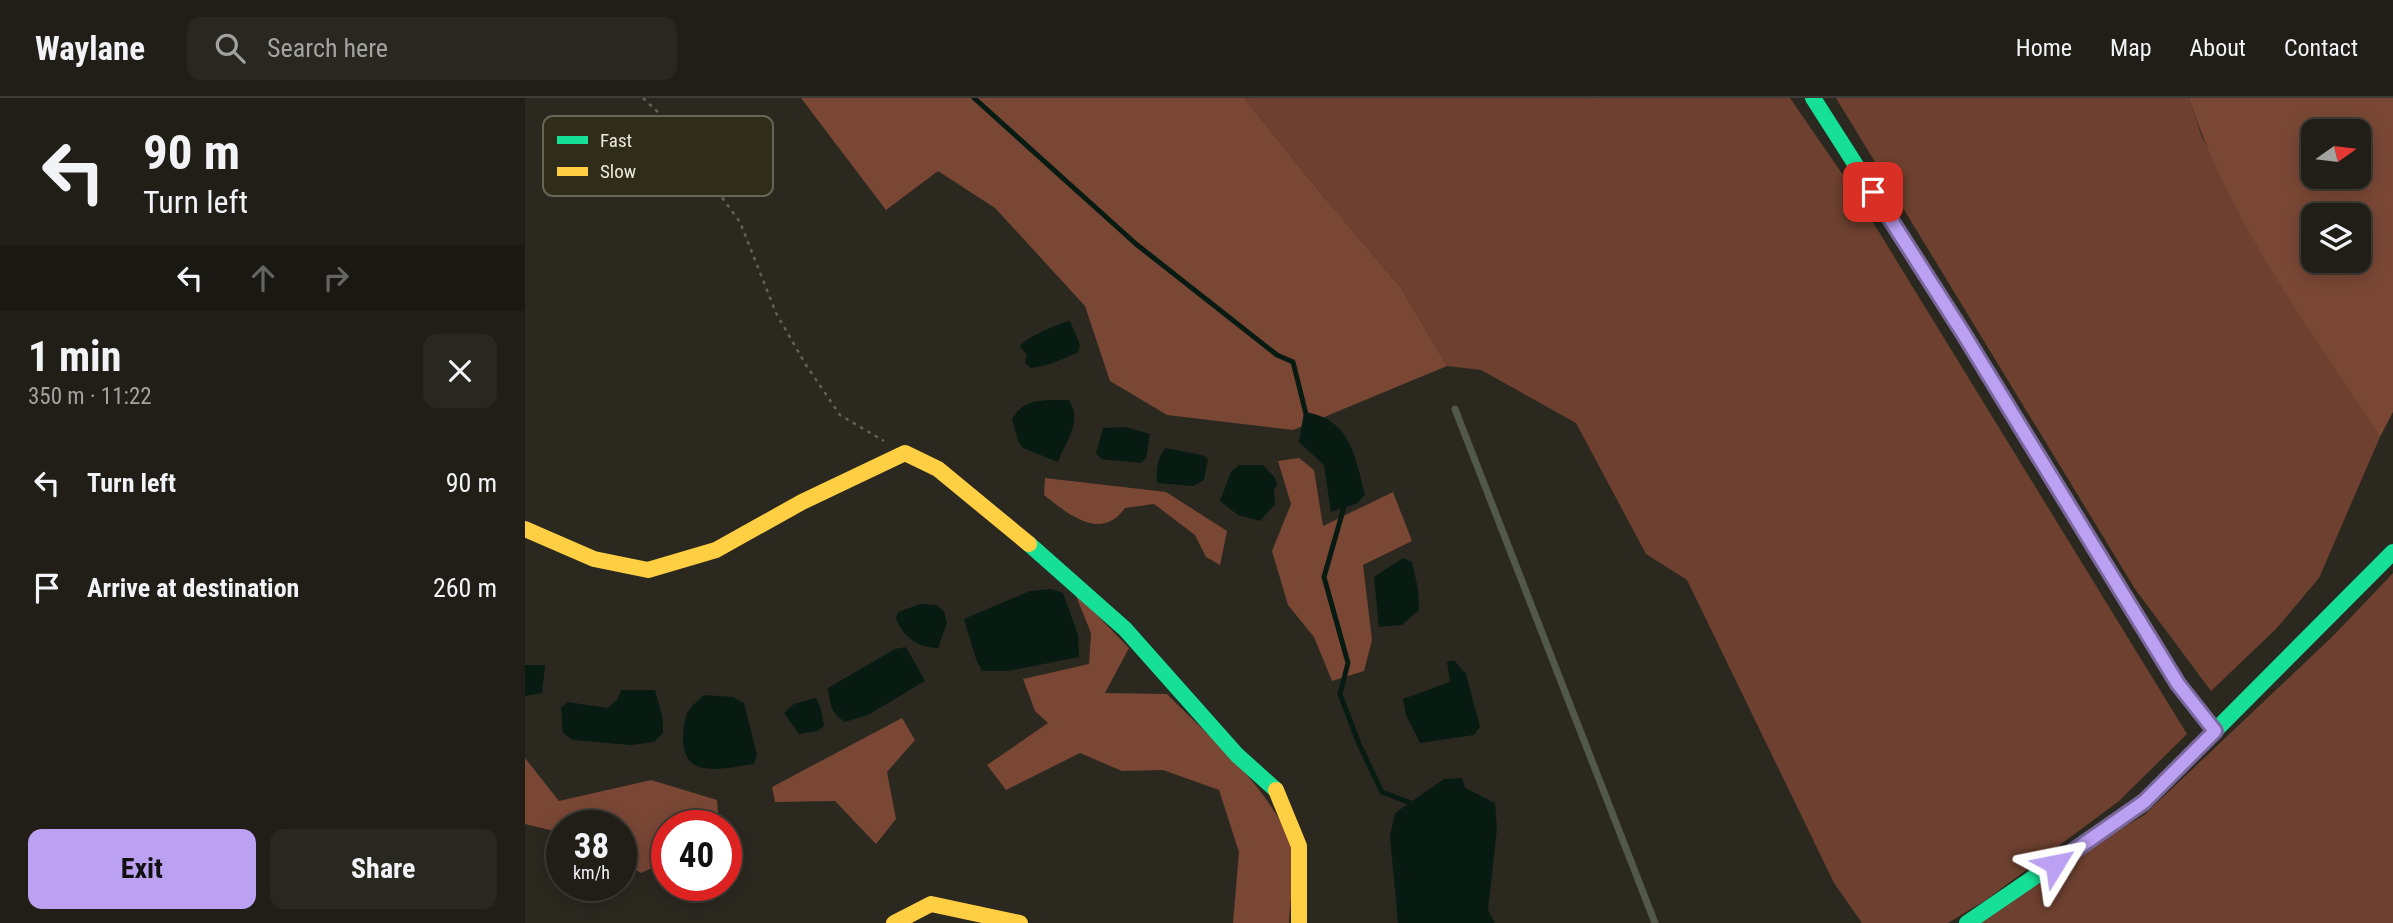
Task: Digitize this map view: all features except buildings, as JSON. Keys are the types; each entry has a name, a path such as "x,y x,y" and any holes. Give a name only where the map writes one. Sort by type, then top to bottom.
{"street":[{"path":"1813,98 1963,333 2178,684 2215,731"},
{"path":"525,529 594,559 648,570 716,550 802,502 905,453 938,469 1036,550 1125,629 1237,755 1276,789 1299,846 1299,923"},
{"path":"1968,923 2144,802 2393,552"},
{"path":"894,923 931,904 1020,923"}],"lane":[{"path":"1455,409 1655,923"}],"path":[{"path":"643,98 662,116"},
{"path":"721,196 740,222 776,313 806,365 840,415 905,453"}],"shaded area":[{"path":"801,98 1244,98 1402,289 1447,366 1293,430 1167,415 1110,381 1085,306 995,208 938,171 886,210"},
{"path":"1244,98 1790,98 1852,188 2187,734 2119,801 1986,900 1948,923 1862,923 1834,883 1687,580 1646,554 1576,423 1481,370 1447,366 1402,289"},
{"path":"1836,98 2189,98 2202,137 2298,311 2380,437 2319,578 2276,629 2211,691 2135,589"},
{"path":"2189,98 2393,98 2393,412 2380,437 2273,273 2226,188"},
{"path":"1070,321 1080,345 1078,352 1037,367 1031,368 1025,363 1027,355 1020,346 1023,343 1043,331"},
{"path":"1069,400 1073,408 1074,423 1058,462 1023,448 1012,420 1015,414 1025,405 1037,401"},
{"path":"1304,412 1332,422 1348,441 1365,494 1358,503 1331,512 1324,465 1299,442"},
{"path":"1126,427 1150,434 1146,458 1141,463 1101,459 1096,453 1103,428"},
{"path":"1165,448 1202,455 1208,459 1204,480 1193,486 1157,483 1160,456"},
{"path":"1299,458 1314,470 1323,526 1393,492 1412,541 1363,565 1372,640 1364,671 1332,681 1314,637 1288,605 1272,551 1291,504 1278,461"},
{"path":"1239,465 1263,465 1275,478 1275,504 1260,521 1238,515 1220,501 1231,472"},
{"path":"1045,478 1166,492 1227,531 1220,565 1206,557 1195,535 1154,504 1125,508 1116,518 1095,524 1063,510 1044,495"},
{"path":"1403,558 1412,562 1419,610 1402,625 1379,627 1374,577"},
{"path":"2393,573 2393,923 1967,923 2144,815 2334,635"},
{"path":"1051,589 1063,593 1078,635 1079,657 1008,671 982,671 964,619 1030,591"},
{"path":"1074,591 1129,648 1105,693 1167,694 1238,765 1270,805 1292,848 1289,923 1233,923 1239,852 1219,790 1163,770 1122,771 1080,753 1006,790 987,765 1048,723 1035,711 1023,679 1089,664 1091,633"},
{"path":"921,604 936,605 944,611 947,623 938,648 924,646 912,640 896,618 898,612"},
{"path":"906,647 925,681 868,715 845,722 834,712 828,688 895,649"},
{"path":"1454,660 1466,674 1480,727 1474,735 1420,743 1406,715 1403,699 1450,682 1447,662"},
{"path":"525,665 545,665 542,693 525,696"},
{"path":"621,690 655,690 663,719 663,733 654,742 631,745 573,740 563,733 561,708 567,702 608,708 617,700"},
{"path":"704,695 733,697 744,703 757,755 754,764 706,768 689,760 683,742 686,716"},
{"path":"816,698 824,726 817,731 799,734 784,713 794,704"},
{"path":"902,718 915,740 887,772 896,819 876,844 835,801 775,802 772,787"},
{"path":"525,758 559,801 651,780 717,800 718,810 651,810 651,868 641,873 637,870 637,810 546,810 546,829 525,824"},
{"path":"1462,778 1465,788 1495,803 1497,829 1488,910 1495,923 1398,923 1390,836 1395,813 1444,779"}],"waterway":[{"path":"974,98 1136,244 1277,355 1293,362 1307,418"},
{"path":"1342,501 1344,507 1324,577 1348,663 1340,694 1359,744 1382,792 1416,805"}],"traffic: fast":[{"path":"1813,98 2077,518"},
{"path":"1029,544 1125,629 1237,755 1276,790"},
{"path":"1967,923 2144,802 2393,552"}],"traffic: slow":[{"path":"525,529 594,559 648,570 716,550 802,502 905,453 938,469 1029,544"},
{"path":"2077,518 2178,684 2215,731"},
{"path":"1276,790 1299,846 1299,923"},
{"path":"894,923 931,904 1020,923"}],"route":[{"path":"1873,192 1963,333 2178,684 2215,731 2144,802 2055,864"}]}
